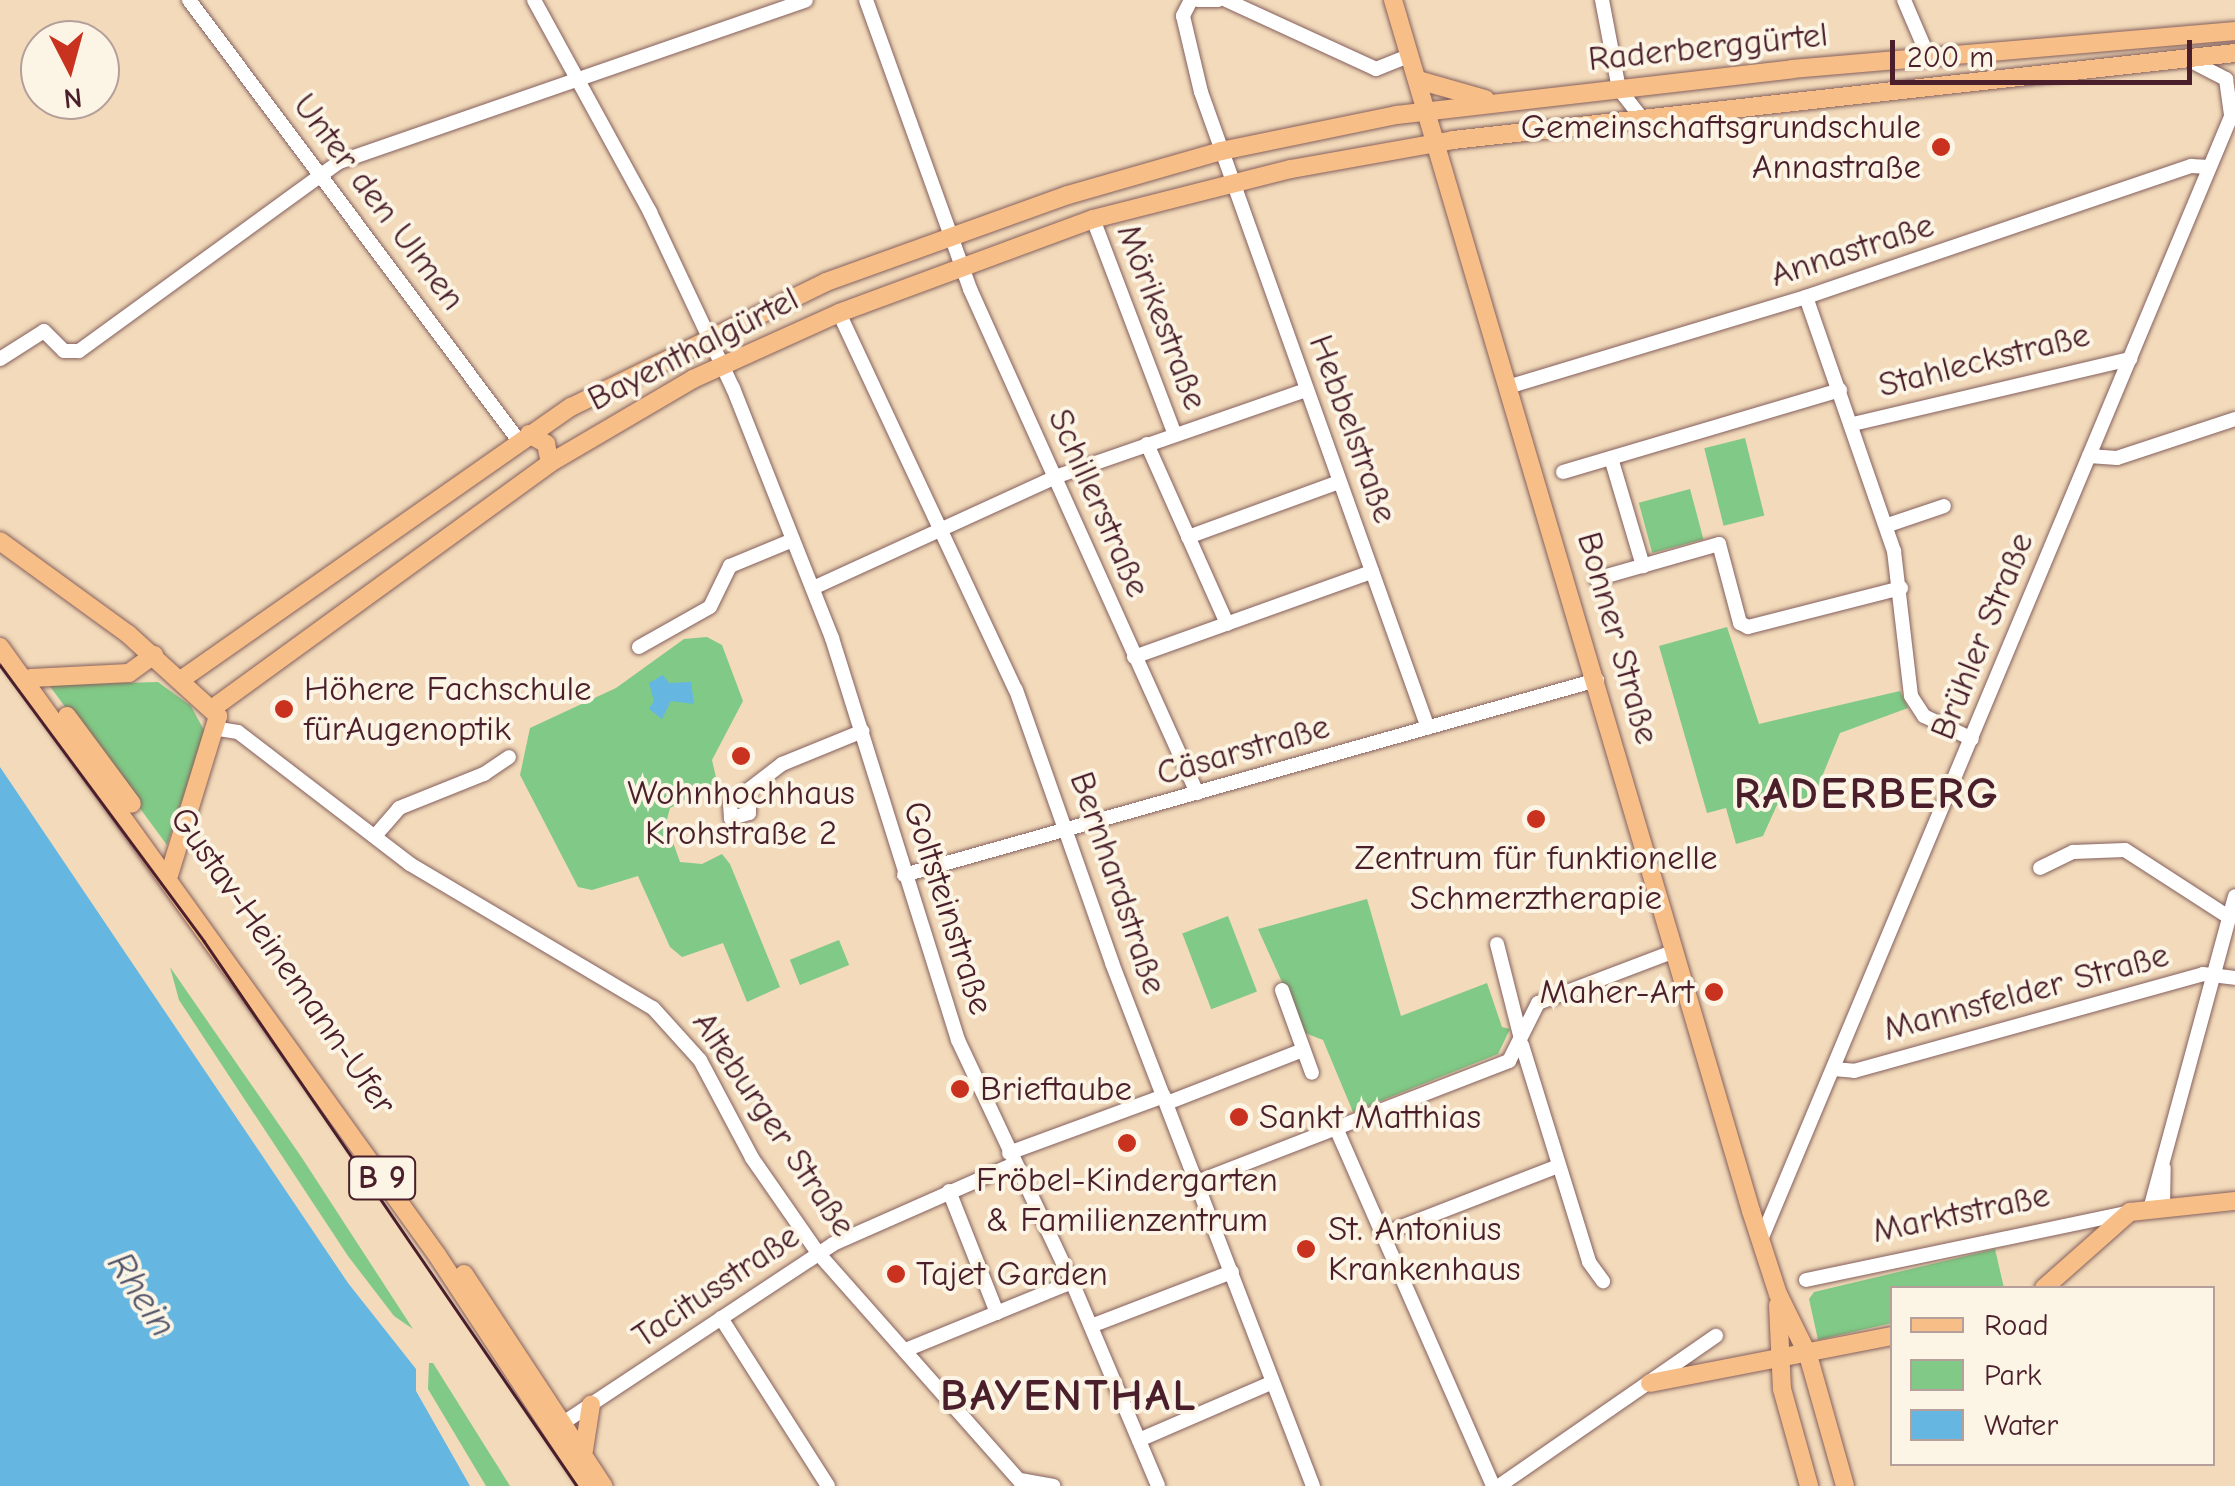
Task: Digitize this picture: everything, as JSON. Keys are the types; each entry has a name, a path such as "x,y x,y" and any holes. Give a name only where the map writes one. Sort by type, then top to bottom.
{"main road":[{"name":"Bonner Straße","path":"1393,0 1439,143 1778,1294 1793,1359 1810,1486"},
{"path":"2205,32 2235,19"},
{"name":"Raderberggürtel","path":"1428,111 1792,69 2235,30"},
{"path":"1974,82 1970,64 1977,52"},
{"name":"Raderberggürtel","path":"1439,143 1783,100 2235,54"},
{"path":"1912,89 1940,75 1934,56"},
{"path":"1396,115 1416,89 1415,69 1495,102"},
{"path":"1783,100 1796,86 1792,69"},
{"name":"Bayenthalgürtel","path":"182,679 518,442 710,336 952,233 1221,151 1428,111"},
{"path":"1284,136 1282,155 1290,169"},
{"name":"Bayenthalgürtel","path":"213,708 550,463 723,364 961,265 1093,219 1290,169 1439,143"},
{"path":"527,479 512,468 518,442 546,444 550,463"},
{"path":"0,542 154,655 213,708 219,729 171,869"},
{"name":"B 9","path":"0,646 105,776"},
{"path":"31,678 129,673 154,655"},
{"name":"B 9","path":"13,664 31,678 105,776"},
{"name":"Gustav-Heinemann-Ufer","path":"105,776 566,1420 603,1486"},
{"name":"Gustav-Heinemann-Ufer","path":"171,869 437,1255 589,1486"},
{"name":"Marktstraße","path":"2046,1286 2130,1212 2235,1201"},
{"name":"Bonner Straße","path":"1778,1294 1793,1359 1845,1486"},
{"path":"1650,1383 1793,1359 1890,1336"},
{"path":"584,1451 590,1405"}],"street":[{"name":"Unter den Ulmen","path":"189,0 518,442"},
{"name":"Goltsteinstraße","path":"534,0 723,364 814,588 863,731 904,875 958,1040 1072,1282 1158,1486"},
{"path":"0,359 44,330 64,351 78,351 339,162 806,0"},
{"name":"Schillerstraße","path":"866,0 961,265 1197,794"},
{"path":"1194,0 1222,0 1382,70 1415,69"},
{"name":"Hebbelstraße","path":"1194,0 1183,16 1221,151 1428,728"},
{"path":"1602,0 1619,89 1640,116"},
{"path":"1904,0 1934,56"},
{"path":"2184,58 2222,73 2234,112"},
{"name":"Brühler Straße","path":"1760,1242 2234,112"},
{"name":"Annastraße","path":"1511,386 1806,297 2191,166 2209,167"},
{"name":"Mörikestraße","path":"1093,219 1175,435"},
{"path":"1806,297 1888,525 1901,588 1912,696 1924,716 1972,739"},
{"name":"Bernhardstraße","path":"839,313 1016,690 1312,1486"},
{"name":"Stahleckstraße","path":"1853,424 2130,359"},
{"path":"814,588 937,526 1056,477 1306,390"},
{"path":"1564,472 1840,390"},
{"path":"2089,456 2117,458 2235,419"},
{"path":"1148,444 1227,624"},
{"name":"Bonner Straße","path":"1611,458 1643,566"},
{"path":"1188,538 1339,482"},
{"path":"1888,525 1944,506"},
{"path":"640,647 710,607 730,566 794,540"},
{"name":"Bonner Straße","path":"1596,579 1719,544 1743,626 1901,588"},
{"path":"1134,657 1372,572"},
{"name":"Cäsarstraße","path":"904,875 1597,680"},
{"name":"Alteburger Straße","path":"219,729 238,732 416,867 627,989 700,1060 752,1158 818,1254 908,1349 1022,1483"},
{"path":"748,794 792,758 863,731"},
{"path":"375,836 399,808 484,774 509,756"},
{"path":"2040,868 2073,852 2125,850 2230,918"},
{"path":"2156,1208 2164,1157 2235,896"},
{"path":"1497,944 1558,1166 1589,1262 1603,1281"},
{"path":"1197,1182 1509,1061 1538,1004 1676,951"},
{"name":"Mannsfelder Straße","path":"1833,1069 1854,1070 2217,973 2235,978"},
{"path":"1282,990 1312,1073"},
{"path":"1508,990 1538,1004"},
{"name":"Tacitusstraße","path":"566,1420 818,1254 1012,1158 1303,1050"},
{"path":"1336,1128 1496,1486 1716,1336"},
{"path":"1383,1234 1558,1166"},
{"path":"949,1191 996,1313"},
{"name":"Marktstraße","path":"1806,1280 2130,1212"},
{"path":"1091,1326 1232,1272"},
{"path":"908,1349 1072,1282"},
{"path":"721,1318 828,1486"},
{"path":"1139,1440 1271,1383"},
{"path":"1022,1483 1054,1486"}],"green space":[{"path":"1745,438 1764,516 1724,526 1704,448"},
{"path":"1690,489 1703,539 1652,553 1639,503"},
{"path":"1727,627 1759,724 1900,691 1908,708 1840,733 1814,796 1777,805 1763,836 1736,844 1726,808 1707,813 1659,646"},
{"path":"707,637 722,645 743,701 712,760 717,782 670,808 666,823 680,862 702,864 722,854 730,864 780,987 747,1002 723,943 682,957 670,947 638,876 592,890 578,887 520,775 530,728 616,688 684,639"},
{"path":"158,682 191,706 205,732 167,845 49,685"},
{"path":"1367,899 1401,1016 1487,983 1502,1027 1510,1029 1498,1054 1353,1112 1323,1040 1305,1033 1258,929"},
{"path":"1228,916 1257,992 1211,1009 1182,934"},
{"path":"839,940 849,965 800,985 790,960"},
{"path":"170,967 302,1158 413,1329 394,1316 348,1256 179,1000"},
{"path":"1995,1249 2004,1286 1890,1286 1890,1323 1818,1340 1809,1299 1814,1292"},
{"path":"429,1363 433,1363 510,1486 486,1486 428,1389"}],"water":[{"path":"663,675 669,683 691,682 694,704 671,701 662,719 649,709 654,701 649,683"},
{"name":"Rhein","path":"0,767 348,1283 416,1369 416,1391 470,1486 0,1486"}],"tram line":[{"path":"0,665 204,941 577,1486"}],"place":[{"name":"Gemeinschaftsgrundschule Annastraße","path":"1941,147"},
{"name":"Höhere Fachschule fürAugenoptik","path":"284,709"},
{"name":"Wohnhochhaus Krohstraße 2","path":"741,756"},
{"name":"Zentrum für funktionelle Schmerztherapie","path":"1536,819"},
{"name":"Maher-Art","path":"1714,992"},
{"name":"Brieftaube","path":"960,1089"},
{"name":"Sankt Matthias","path":"1239,1117"},
{"name":"Fröbel-Kindergarten & Familienzentrum","path":"1127,1143"},
{"name":"St. Antonius Krankenhaus","path":"1306,1249"},
{"name":"Tajet Garden","path":"896,1274"}],"district":[{"name":"RADERBERG","path":"1867,794"},
{"name":"BAYENTHAL","path":"1069,1396"}]}
